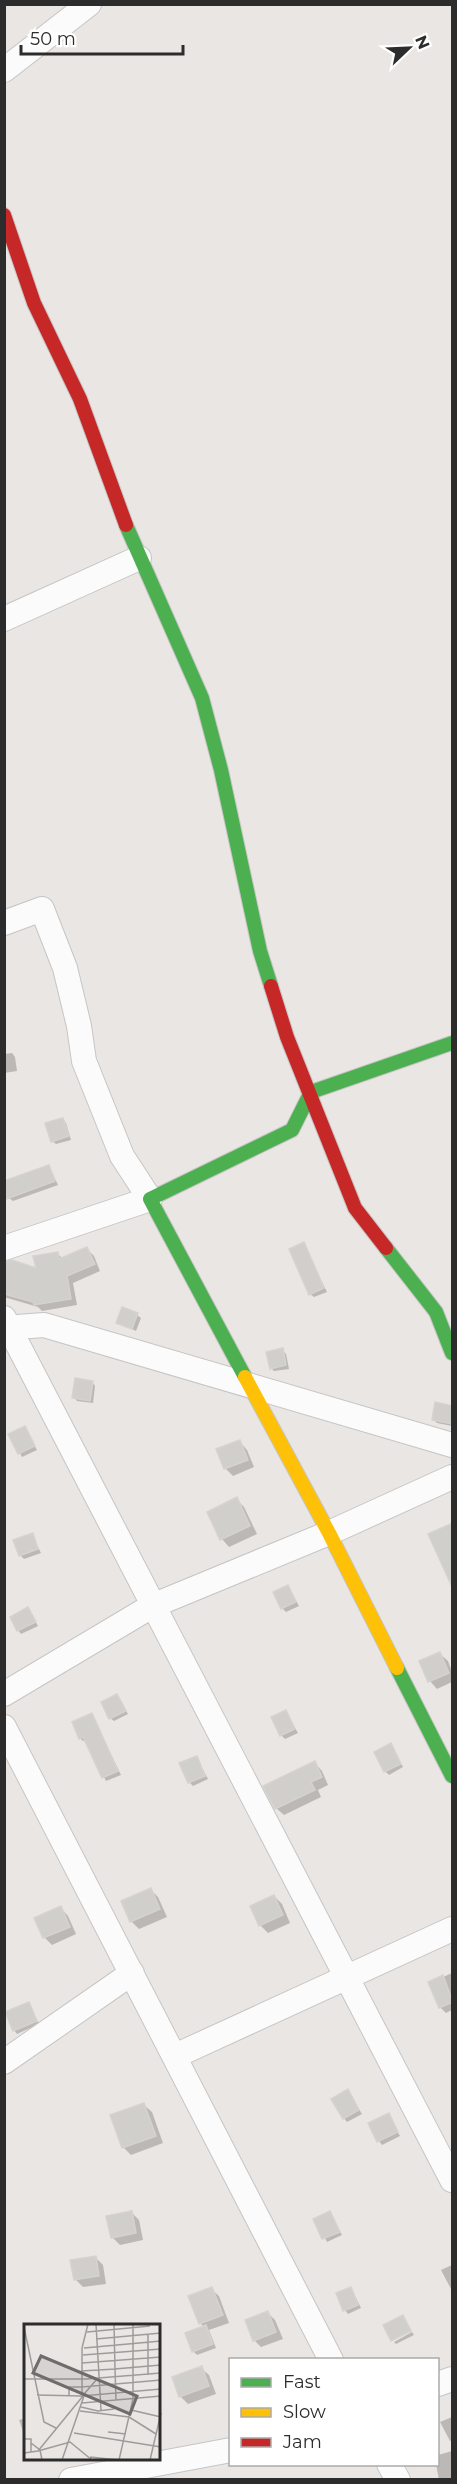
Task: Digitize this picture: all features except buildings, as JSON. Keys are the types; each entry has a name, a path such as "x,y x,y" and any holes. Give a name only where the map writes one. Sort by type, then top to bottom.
{"street":[{"path":"4,70 89,4"},
{"path":"4,214 34,303 80,399 139,558 202,698 221,770 260,951 287,1037 311,1092 355,1208 436,1311 453,1353"},
{"path":"4,619 139,558"},
{"path":"4,923 42,909 65,968 80,1026 84,1061 122,1156 150,1199 249,1383 329,1533 453,1776"},
{"path":"4,1248 150,1199 292,1130 311,1092 453,1043"},
{"path":"6,1320 44,1325 249,1383 453,1445"},
{"path":"6,1320 152,1606 453,2180"},
{"path":"4,1694 152,1606 329,1533 453,1477"},
{"path":"4,1727 330,2358"},
{"path":"175,2056 453,1929"},
{"path":"4,2062 132,1973"},
{"path":"71,2480 106,2476 229,2450"},
{"path":"390,2466 398,2480"}],"traffic: fast":[{"path":"126,525 202,698 221,770 260,951 271,986"},
{"path":"245,1377 150,1199 292,1130 311,1092 452,1043"},
{"path":"386,1248 436,1312 452,1353"},
{"path":"397,1668 452,1776"}],"traffic: slow":[{"path":"245,1377 329,1533 397,1668"}],"traffic: jam":[{"path":"4,215 34,303 80,399 126,525"},
{"path":"271,986 287,1037 355,1208 386,1248"}]}
